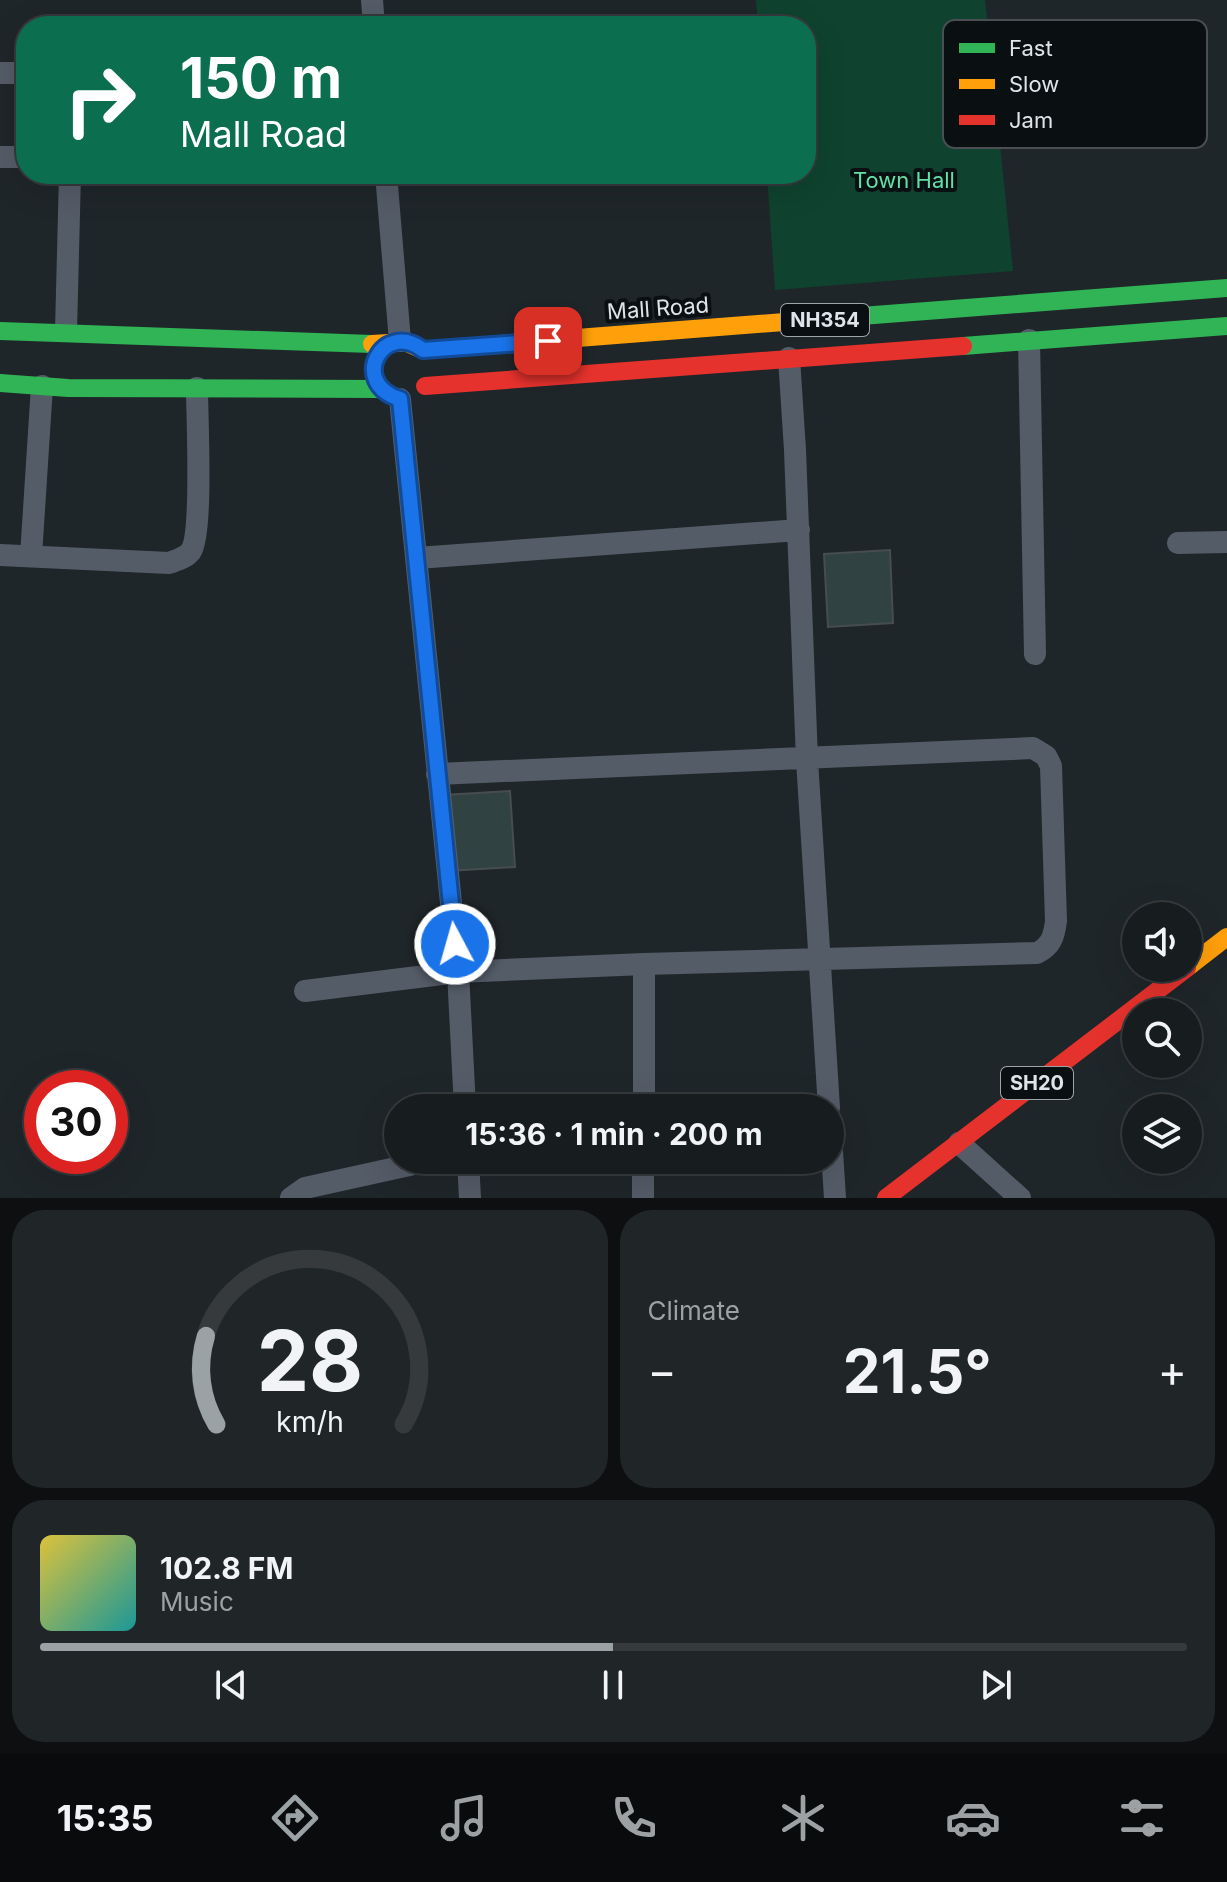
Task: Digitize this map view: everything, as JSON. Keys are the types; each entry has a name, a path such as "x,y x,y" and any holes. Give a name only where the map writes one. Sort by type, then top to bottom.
{"main road":[{"name":"Mall Road","path":"0,331 393,343 416,345 423,350 1227,288"},
{"name":"NH354","path":"382,382 415,396 425,386 1227,326"},
{"path":"0,383 197,388 382,382 381,351 393,343"},
{"path":"423,350 431,368 425,386"},
{"name":"SH20","path":"1202,956 1227,937"},
{"name":"SH20","path":"886,1198 1169,982"}],"street":[{"path":"66,331 70,184"},
{"path":"386,184 393,343"},
{"path":"1029,340 1035,654"},
{"path":"789,358 807,760 828,1094"},
{"path":"382,382 417,558 458,972 464,1094"},
{"path":"31,556 42,386"},
{"path":"0,555 169,563 183,558 190,552 197,524 197,388"},
{"path":"417,558 799,530"},
{"path":"1178,543 1227,542"},
{"path":"305,991 458,972 1037,953 1047,948 1054,934 1051,766 1046,756 1033,748 437,774"},
{"path":"644,964 644,1094"},
{"path":"959,1143 1020,1198"},
{"path":"291,1198 305,1188 384,1171"},
{"path":"469,1174 470,1198"},
{"path":"643,1174 643,1198"},
{"path":"833,1174 835,1198"}],"green space":[{"name":"Town Hall","path":"756,0 985,0 987,20 943,20 943,148 1000,148 1013,271 775,290 768,184 816,184 816,16 757,16"}],"building":[{"path":"890,550 893,623 828,627 824,554"},
{"path":"510,791 515,867 448,871 444,795"}],"traffic: fast":[{"path":"848,317 1227,288"},
{"path":"963,346 1227,326"},
{"path":"0,331 372,344"},
{"path":"0,383 68,388 381,389"}],"traffic: slow":[{"path":"372,344 405,342 423,350 848,317"},
{"path":"1202,956 1227,937"}],"traffic: jam":[{"path":"425,386 963,346"},
{"path":"886,1198 1169,982"}],"route":[{"path":"455,944 400,399 390,396 376,383 374,366 376,358 387,345 400,341 423,350 548,341"}]}
